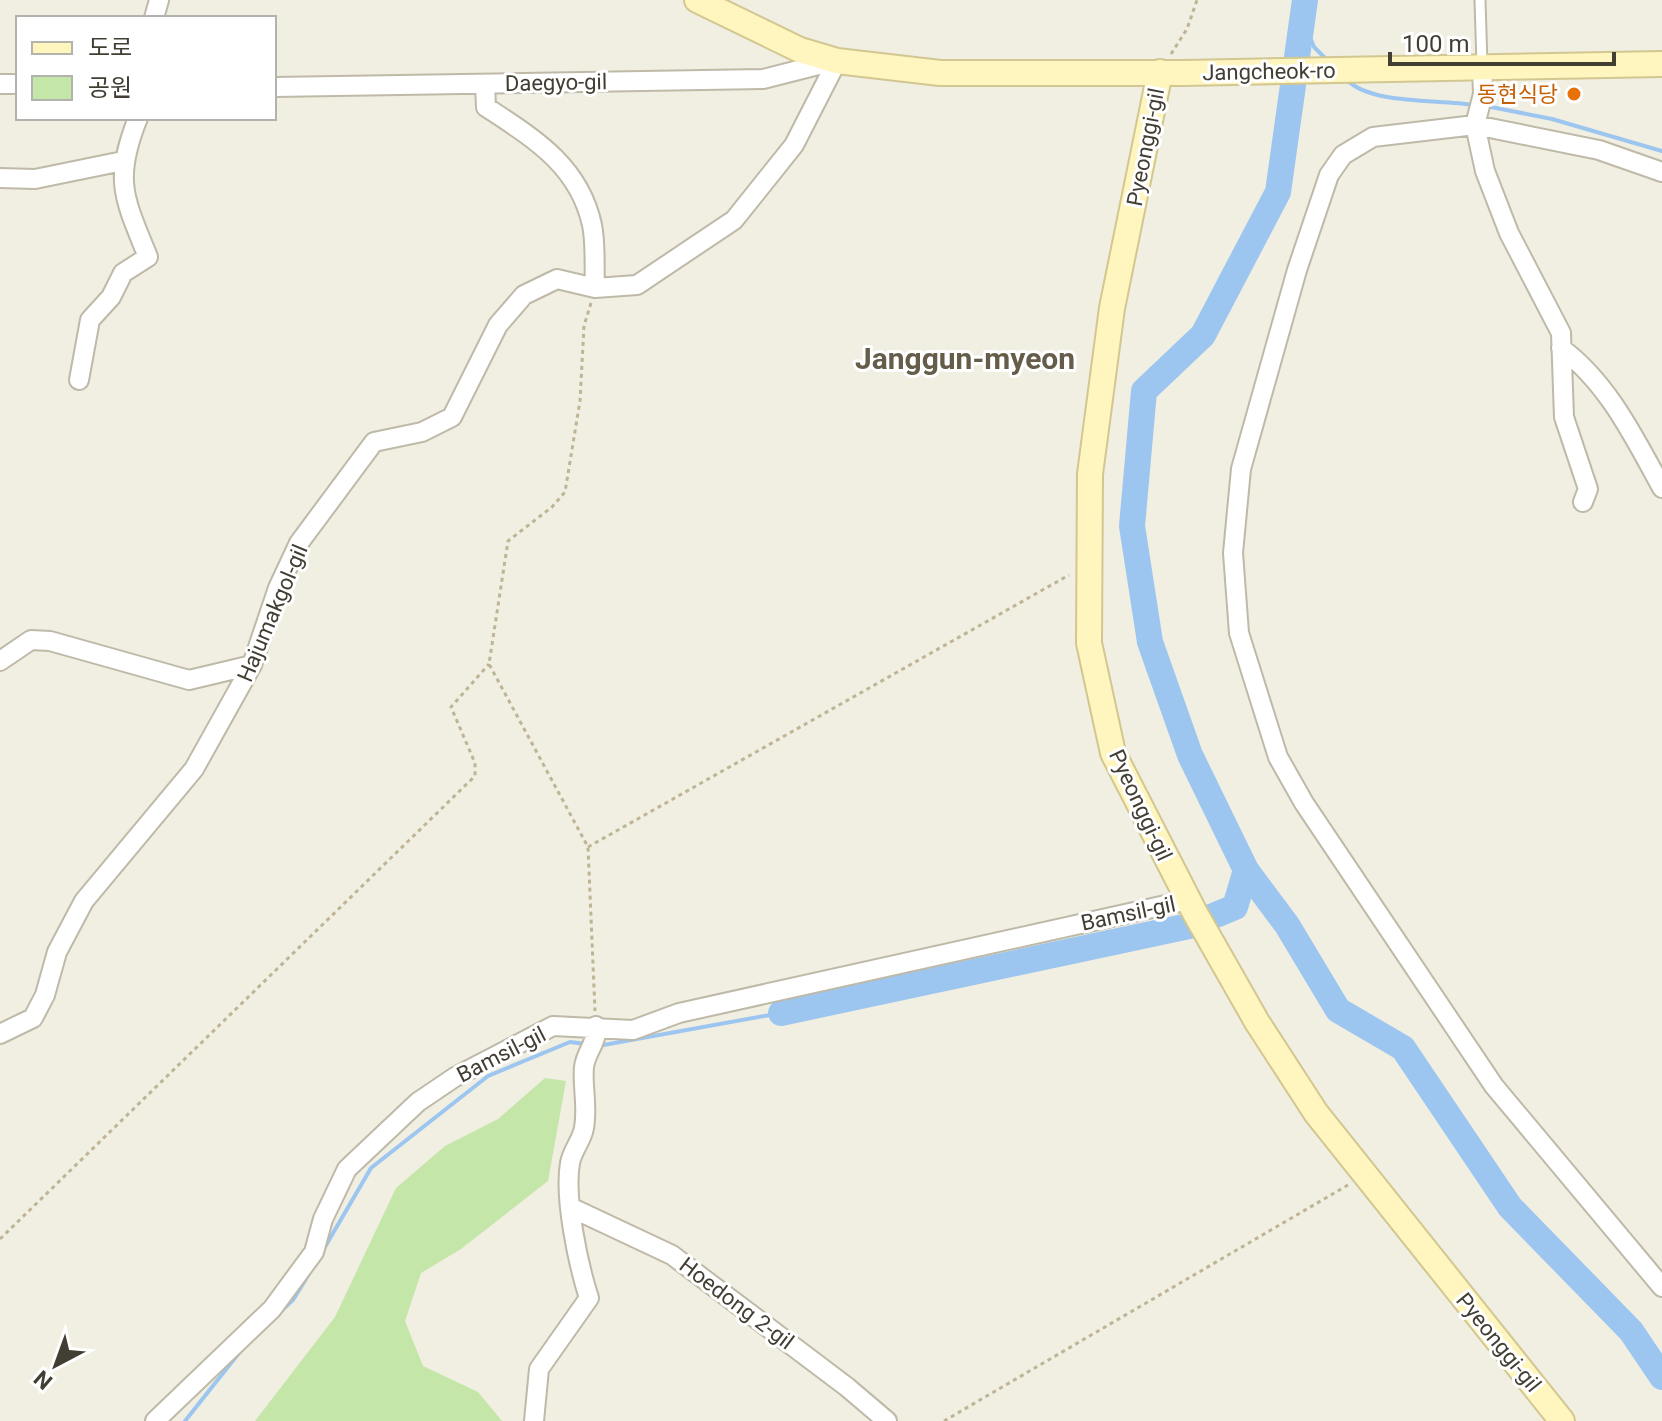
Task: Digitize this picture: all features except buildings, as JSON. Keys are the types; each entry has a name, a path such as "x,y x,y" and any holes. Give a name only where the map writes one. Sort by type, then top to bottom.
{"main road":[{"name":"Jangcheok-ro","path":"697,0 775,39 837,61 940,73 1171,73 1662,64"},
{"name":"Pyeonggi-gil","path":"1171,73 1112,308 1090,474 1089,643 1113,753 1196,914 1257,1022 1316,1113 1562,1421"}],"street":[{"name":"Daegyo-gil","path":"276,87 763,79 837,61"},
{"name":"Hajumakgol-gil","path":"0,1034 33,1018 45,995 57,952 84,901 194,769 252,665 278,588 299,543 374,442 422,432 452,417 498,325 524,295 557,279 595,288 637,285 734,220 794,145 837,61"},
{"path":"1476,66 1483,94 1476,120 1494,196 1509,233 1561,333 1564,417 1588,489 1583,502"},
{"path":"485,84 486,107 544,145 574,177 592,225 595,288"},
{"path":"79,380 90,320 111,297 123,273 148,257 121,180 123,161 137,120"},
{"path":"1662,172 1599,150 1476,120 1373,137 1343,155 1329,175 1297,270 1241,469 1233,553 1239,633 1278,757 1304,803 1494,1086 1662,1287"},
{"path":"0,178 35,179 123,161"},
{"path":"1561,348 1582,363 1614,403 1662,488"},
{"path":"0,661 31,640 50,641 189,680 252,665"},
{"name":"Bamsil-gil","path":"155,1421 272,1309 314,1252 323,1219 347,1169 418,1102 455,1077 553,1026 597,1031 633,1030 679,1013 1196,914"},
{"path":"534,1421 539,1369 589,1298 572,1208 570,1161 583,1132 587,1054 597,1031"},
{"name":"Hoedong 2-gil","path":"572,1208 672,1255 847,1387 887,1421"}],"lane":[{"path":"1476,66 1480,0"}],"path":[{"path":"1171,73 1197,0"},
{"path":"0,1239 475,776 475,763 451,707 489,664 508,541 565,492 580,401 584,326 595,288"},
{"path":"588,847 1088,564"},
{"path":"489,664 588,847 597,1031"},
{"path":"944,1421 1365,1175"}],"green space":[{"path":"545,1078 566,1081 548,1181 461,1249 421,1273 405,1321 423,1366 478,1392 502,1421 255,1421 335,1317 396,1188 445,1146 498,1119"}],"waterway":[{"path":"1305,0 1278,192 1203,335 1144,391 1132,526 1150,642 1190,755 1246,870 1287,925 1338,1010 1403,1048 1510,1207 1631,1331 1662,1377"},
{"path":"1303,20 1314,47 1327,60"},
{"path":"1347,80 1372,94 1473,105"},
{"path":"1486,106 1552,119 1662,151"},
{"path":"781,1013 1189,926 1235,907 1246,870"},
{"path":"598,1046 781,1013"},
{"path":"322,1252 371,1168 488,1076 570,1042 586,1044"},
{"path":"281,1311 293,1300 309,1274"},
{"path":"185,1421 243,1348"}],"place":[{"name":"동현식당","path":"1574,94"}],"district":[{"name":"Janggun-myeon","path":"965,359"}]}
